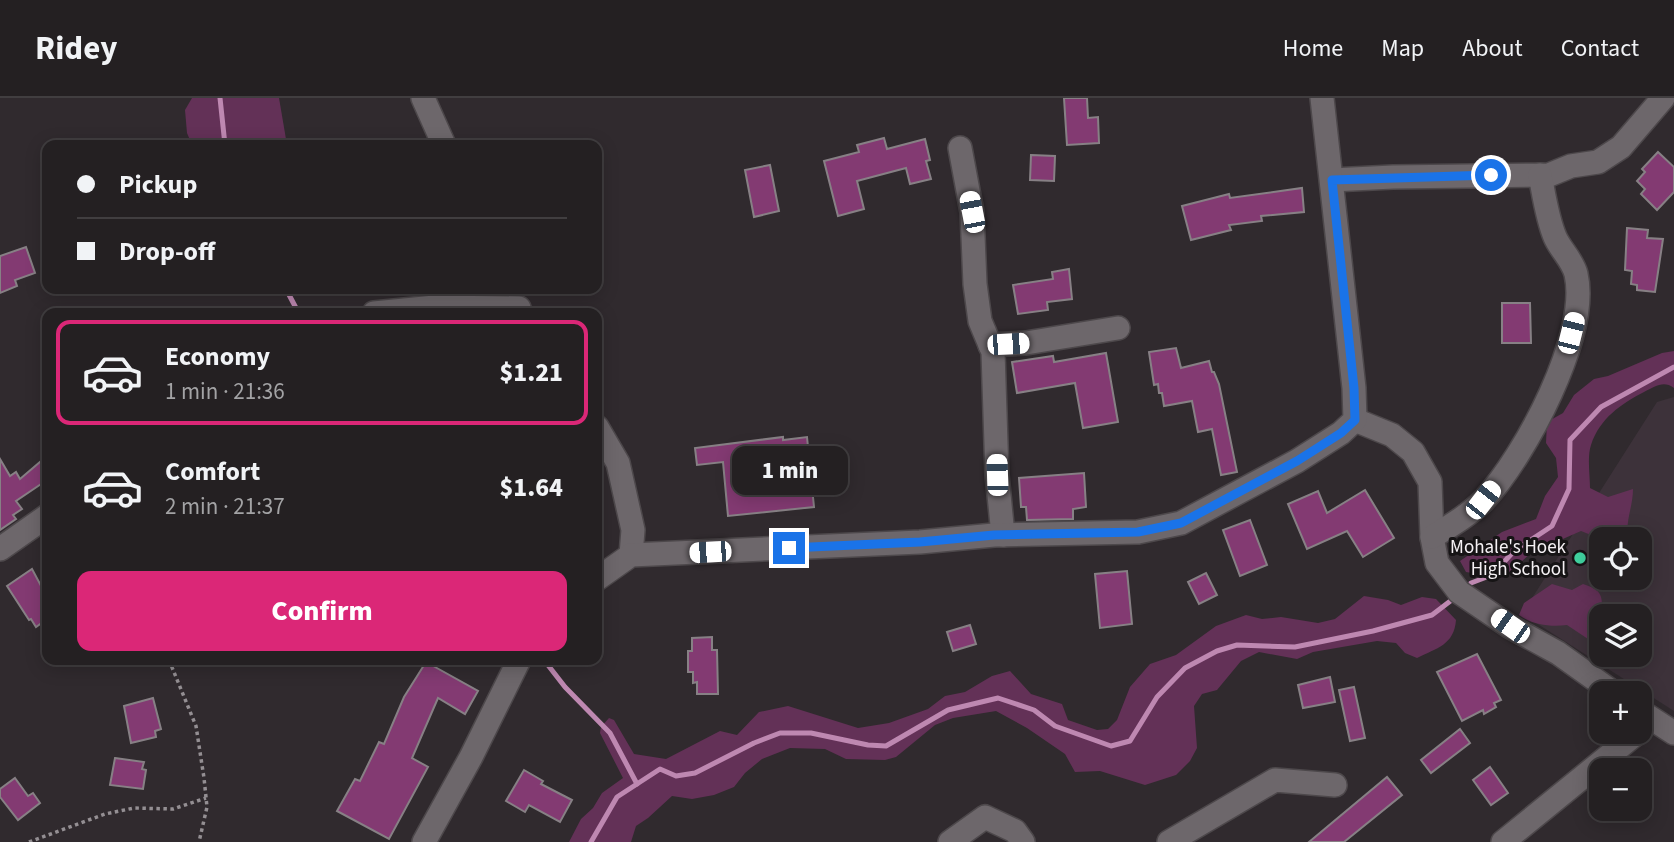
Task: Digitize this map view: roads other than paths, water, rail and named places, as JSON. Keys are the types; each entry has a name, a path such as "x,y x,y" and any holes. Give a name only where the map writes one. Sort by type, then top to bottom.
{"street":[{"path":"423,98 442,140"},
{"path":"602,575 631,555 920,542 1003,535 1138,532 1181,523 1297,461 1341,433 1355,420 1354,388 1322,98"},
{"path":"1332,180 1549,175 1571,166 1598,162 1621,147 1663,98"},
{"path":"960,149 972,212 975,284 980,321 993,352 997,475 1003,535"},
{"path":"1432,537 1457,522 1483,500 1515,460 1555,384 1566,355 1576,312 1576,273 1555,236 1540,174"},
{"path":"425,308 456,308"},
{"path":"990,345 1026,343 1118,328"},
{"path":"1355,420 1392,435 1413,452 1430,482 1432,537 1437,563 1459,592 1510,626 1558,653 1597,681"},
{"path":"602,436 618,463 633,530 631,555"},
{"path":"0,549 42,520"},
{"path":"424,842 471,757 517,665"},
{"path":"1652,726 1674,733"},
{"path":"1503,842 1618,744"},
{"path":"1169,842 1275,780 1335,785"},
{"path":"950,842 985,817 1015,831 1023,842"}],"waterway":[{"path":"220,98 224,140"},
{"path":"289,294 296,308"},
{"path":"1471,583 1492,575 1514,551 1552,526 1569,489 1570,440 1601,407 1674,367"},
{"path":"591,842 617,797 660,769 676,776 695,773 780,733 811,733 886,746 948,710 998,698 1034,710 1055,726 1111,746 1130,741 1157,697 1185,668 1217,651 1237,645 1295,647 1373,631 1432,615 1453,599"},
{"path":"548,665 565,687 610,733 637,784"}],"place":[{"name":"Mohale's Hoek High School","path":"1580,558"}]}
